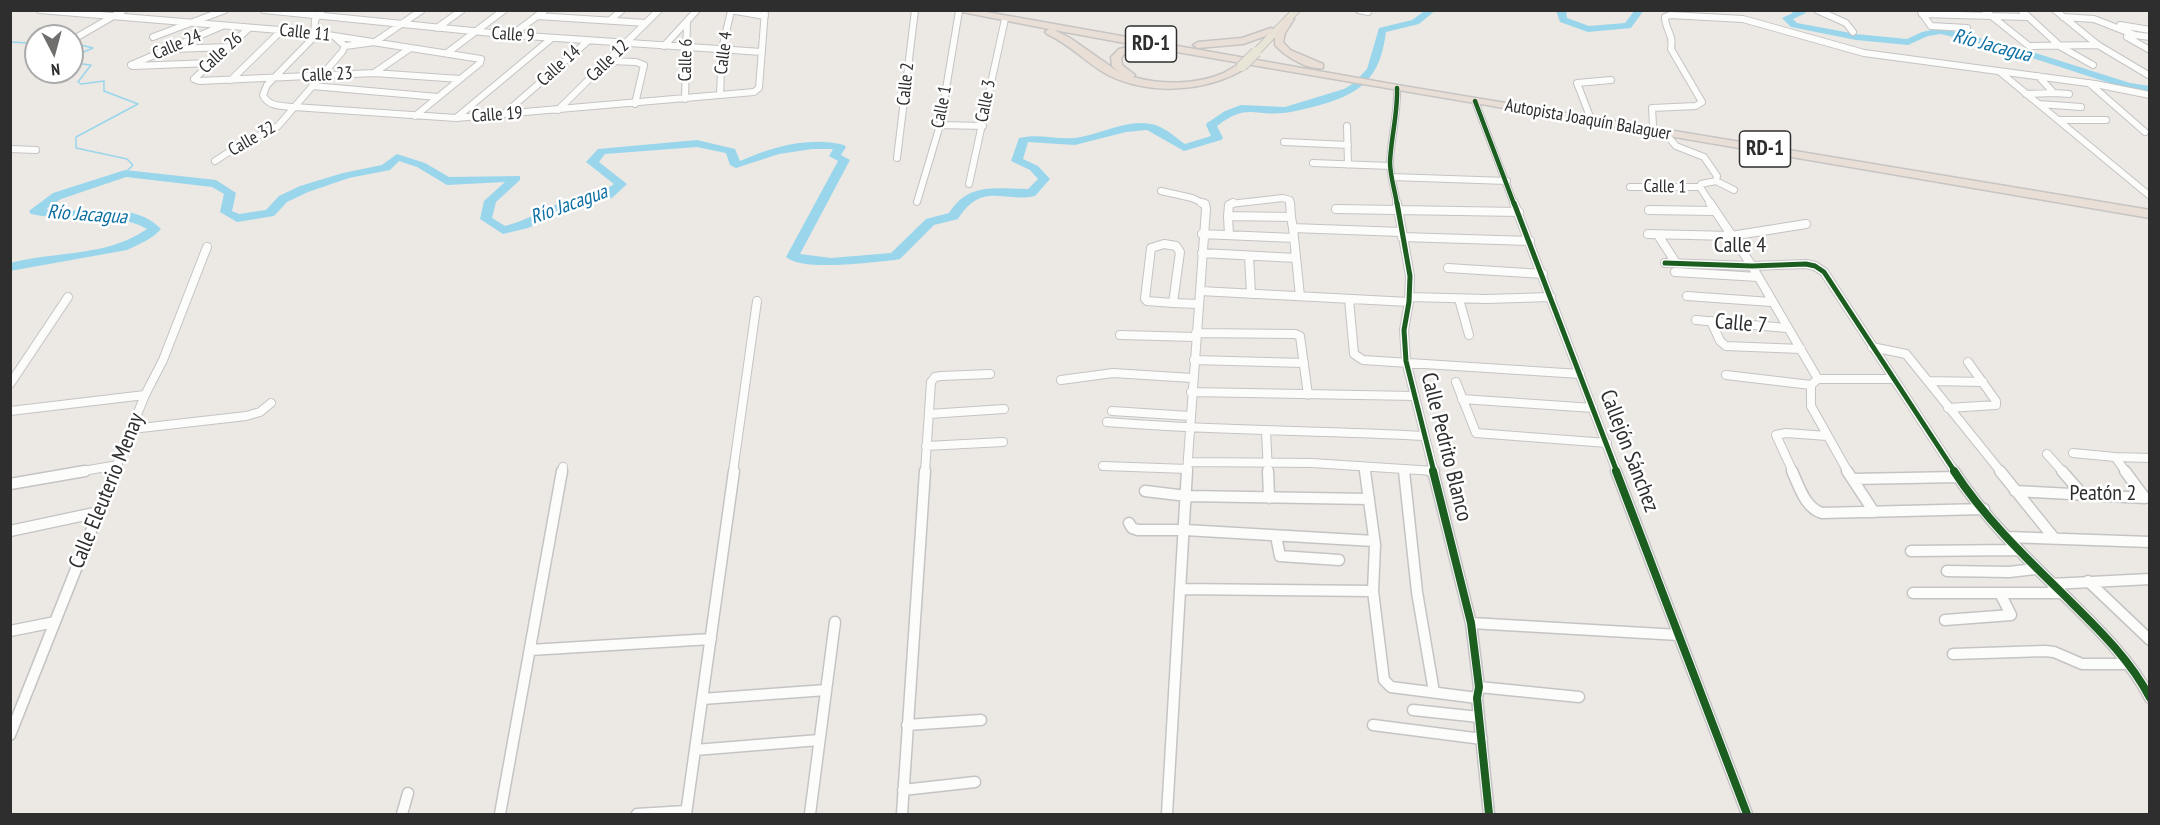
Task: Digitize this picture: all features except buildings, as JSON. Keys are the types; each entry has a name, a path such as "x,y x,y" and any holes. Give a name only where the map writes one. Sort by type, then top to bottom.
{"highway":[{"name":"Autopista Joaquín Balaguer","path":"977,10 1380,82 1589,114 2150,209"},
{"name":"Autopista Joaquín Balaguer","path":"957,11 1345,75"},
{"path":"1290,15 1280,33 1278,43 1298,58 1345,75"},
{"path":"1022,22 1057,34 1114,74 1138,81 1173,85 1193,84 1215,80 1239,65"},
{"path":"1147,39 1218,45 1243,41 1271,31"},
{"path":"1162,46 1140,46 1122,51 1115,61 1123,72 1134,77 1172,82 1211,77 1239,65"},
{"name":"Autopista Joaquín Balaguer","path":"1380,82 1397,88 2150,214"}],"main road":[{"path":"1253,52 1271,31 1297,10"},
{"path":"1239,65 1290,15"}],"street":[{"name":"Calle 11","path":"39,10 315,33 481,59 480,63 415,116"},
{"path":"84,33 124,10"},
{"path":"153,37 225,10"},
{"name":"Calle 9","path":"264,10 320,13 474,32 762,52"},
{"path":"333,36 345,46 375,42 422,10"},
{"path":"437,28 462,10"},
{"path":"474,32 500,10"},
{"path":"445,53 504,10"},
{"path":"512,35 545,10"},
{"path":"573,19 583,10"},
{"path":"609,21 622,10"},
{"name":"Calle 12","path":"557,111 659,10"},
{"path":"664,46 697,10"},
{"path":"730,10 765,13 762,52"},
{"name":"Calle 4","path":"720,95 722,49 730,10"},
{"name":"Calle 2","path":"897,158 915,10"},
{"path":"1359,10 1368,12"},
{"path":"1701,10 1707,17"},
{"path":"1817,10 1846,23 1853,32"},
{"path":"1984,10 2031,47 2098,45"},
{"path":"2021,10 2061,47 2093,66"},
{"path":"2055,10 2098,45 2150,76"},
{"path":"2085,10 2094,19"},
{"name":"Calle 1","path":"917,202 940,125 957,11"},
{"path":"1921,12 1931,26 1967,28 1955,13"},
{"path":"1921,12 2027,17"},
{"path":"273,78 314,38 314,24 320,13"},
{"path":"537,16 646,23"},
{"path":"1653,125 1652,108 1696,106 1701,104 1703,99 1671,49 1673,38 1665,23 1665,17 1743,19 1864,53 2088,83 2150,95"},
{"path":"2061,17 2094,19 2135,35 2150,37"},
{"name":"Calle 3","path":"969,184 999,38 1005,19"},
{"name":"Calle 6","path":"685,99 687,22"},
{"path":"2110,24 2150,30"},
{"name":"Calle 24","path":"211,63 131,65 222,26"},
{"name":"Calle 26","path":"194,79 249,28"},
{"path":"231,80 282,30"},
{"path":"2135,35 2127,37 2150,50"},
{"path":"456,118 552,38"},
{"name":"Calle 14","path":"504,115 588,41"},
{"name":"Calle 32","path":"215,161 238,146 275,128 339,58 345,46"},
{"path":"166,50 228,47"},
{"path":"374,73 409,49"},
{"name":"Calle 19","path":"273,78 263,98 274,105 456,118 635,104 756,91 759,88 762,52"},
{"path":"609,61 636,62 644,65 635,104"},
{"path":"2138,70 2150,70"},
{"path":"2000,72 2150,196"},
{"name":"Calle 23","path":"194,79 199,81 231,80 374,73 460,79"},
{"path":"2038,76 2054,93"},
{"path":"1589,114 1577,83 1611,80"},
{"path":"2088,83 2145,132"},
{"path":"312,86 438,97"},
{"name":"Calle Pedrito Blanco","path":"1397,88 1398,108 1392,135 1390,166 1410,276 1404,330 1406,361 1471,623 1489,814"},
{"path":"2026,94 2069,94"},
{"name":"Callejón Sánchez","path":"1475,101 1508,182 1747,814"},
{"path":"2038,104 2081,106"},
{"path":"2059,120 2106,120"},
{"path":"940,125 982,126"},
{"path":"1347,126 1348,165"},
{"path":"1665,133 1676,146 1704,157 1717,176 1716,181"},
{"path":"1284,142 1348,145"},
{"path":"10,149 36,150"},
{"path":"1313,163 1390,166"},
{"path":"1392,177 1508,182"},
{"path":"1734,190 1716,181 1701,184 1700,187 1752,266 1801,350 1815,382 1811,406 1874,512"},
{"name":"Calle 1","path":"1630,187 1700,187"},
{"path":"1161,191 1192,198 1205,204 1191,392 1187,496 1167,814"},
{"path":"1229,235 1229,205 1234,202 1283,198 1290,200 1300,296"},
{"path":"1336,209 1519,212"},
{"path":"1649,210 1715,211"},
{"path":"1228,216 1291,217"},
{"path":"1648,234 1731,236 1806,224"},
{"path":"1293,228 1530,241"},
{"path":"1202,234 1294,238"},
{"path":"1658,235 1676,263"},
{"path":"1173,303 1180,252 1176,246 1155,245 1151,248 1144,299 1147,301 1173,303 1198,304"},
{"name":"Calle Eleuterio Menay","path":"10,735 145,395 163,360 207,248"},
{"path":"1202,253 1296,258"},
{"path":"1249,256 1251,294"},
{"name":"Calle 4","path":"1665,263 1815,266 1824,272 1872,347"},
{"path":"1448,268 1543,274"},
{"path":"1675,272 1758,277"},
{"path":"1200,291 1349,299 1551,297"},
{"path":"1687,296 1771,302"},
{"path":"10,384 68,297"},
{"path":"1349,299 1354,354 1357,358 1369,361 1406,361 1580,374"},
{"path":"1459,299 1469,335"},
{"path":"637,814 686,813 757,301"},
{"name":"Calle 7","path":"1696,321 1787,328"},
{"path":"1711,321 1720,341 1726,346 1801,350"},
{"path":"1120,335 1295,334 1302,339 1308,395"},
{"path":"1872,347 1958,477 2035,569 2062,593 2144,678 2150,698"},
{"path":"1872,347 1902,351 2054,538"},
{"path":"1194,360 1304,363"},
{"path":"1948,408 1996,405 1996,401 1968,362"},
{"path":"1061,380 1113,373 1192,378"},
{"path":"902,814 931,382 935,377 990,374"},
{"path":"1726,375 1815,382 1892,379"},
{"path":"1928,381 1983,382"},
{"path":"1456,382 1476,433 1607,443"},
{"path":"1191,392 1415,396"},
{"path":"10,411 145,395"},
{"path":"1462,399 1593,408"},
{"path":"132,429 246,416 260,412 271,403"},
{"path":"929,414 1004,409"},
{"path":"1112,411 1190,416"},
{"path":"1107,422 1189,429 1343,431 1425,436"},
{"path":"1266,431 1269,498"},
{"path":"1827,436 1786,433 1776,435 1806,501 1815,511 1822,513 1984,509"},
{"path":"926,446 1003,442"},
{"name":"Peatón 2","path":"2073,453 2150,458"},
{"path":"2047,454 2083,495"},
{"name":"Peatón 2","path":"2015,491 2145,498 2115,457"},
{"path":"1103,466 1312,463 1434,471"},
{"path":"10,484 117,465"},
{"path":"500,814 563,467"},
{"path":"1365,467 1374,541 1376,577 1373,591 1384,680 1391,687 1434,692 1579,697"},
{"path":"1404,469 1417,592 1434,692"},
{"path":"1853,479 1958,477"},
{"path":"1145,491 1187,496 1369,500"},
{"path":"10,531 99,512"},
{"path":"1129,523 1132,528 1138,530 1185,530 1374,541"},
{"path":"1276,536 1280,556 1339,560"},
{"path":"2007,537 2150,542"},
{"path":"1911,551 2018,550"},
{"path":"1947,571 2009,572 2035,569"},
{"path":"2052,584 2088,581 2147,581"},
{"path":"2088,581 2150,640"},
{"path":"1180,590 1373,591"},
{"path":"1945,620 2011,615 2000,592"},
{"path":"1913,593 2062,593"},
{"path":"10,631 55,622"},
{"path":"810,814 835,622"},
{"path":"1471,623 1679,635"},
{"path":"530,650 711,639"},
{"path":"1953,654 2045,651 2054,652 2082,664 2128,664"},
{"path":"702,699 826,690"},
{"path":"1413,710 1479,717"},
{"path":"907,725 981,720"},
{"path":"1373,725 1482,738"},
{"path":"695,750 819,740"},
{"path":"903,790 975,782"},
{"path":"402,814 408,793"}],"waterway":[{"name":"Río Jacagua","path":"10,267 46,259 104,252 140,240 155,229 141,221 127,217 97,214 50,214 35,211 57,196 125,173 216,184 230,193 226,212 237,218 270,213 283,199 304,189 347,175 386,168 397,157 421,165 447,181 516,178 490,201 486,219 503,230 524,225 574,202 608,195 621,184 592,162 602,151 697,143 731,151 736,165 746,163 761,155 789,149 823,145 840,147 835,156 844,160 792,257 831,262 895,256 930,222 954,216 960,206 979,192 1031,193 1044,179 1034,168 1017,161 1023,140 1040,138 1058,142 1075,142 1137,127 1152,128 1184,148 1217,138 1211,125 1235,110 1254,107 1285,110 1348,91 1366,78 1372,69 1380,46 1382,30 1416,22 1432,10"},
{"name":"Río Jacagua","path":"1561,10 1563,20 1588,29 1628,26 1640,10"},
{"name":"Río Jacagua","path":"1794,10 1801,13 1787,18 1794,25 1856,37 1908,42 1925,34 1941,31 2023,52 2129,86 2150,89"},
{"path":"10,42 24,43"},
{"path":"84,46 93,48 84,52"},
{"path":"84,64 91,65 84,74"},
{"path":"84,84 104,81 104,91 138,104 76,137 76,148 127,159 133,165 125,173"}],"cycle path":[{"path":"1397,88 1398,108 1392,135 1390,166 1410,276 1409,302 1404,330 1406,361 1471,623 1479,687 1477,698 1489,814"},
{"path":"1475,101 1747,814"},
{"path":"1665,263 1752,266 1806,264 1815,266 1824,272 1958,477 2018,550 2094,625 2128,664 2139,677 2150,698"}]}
